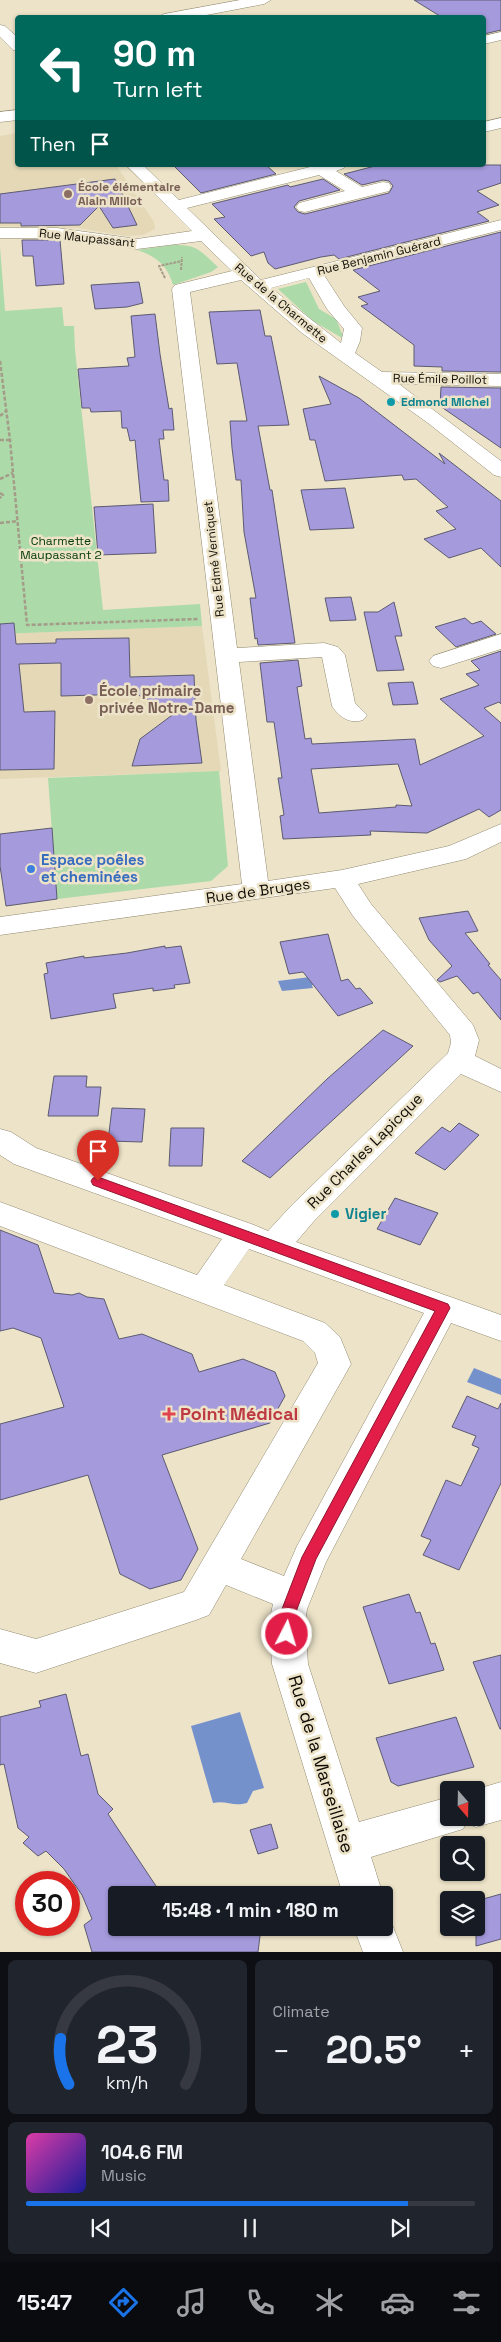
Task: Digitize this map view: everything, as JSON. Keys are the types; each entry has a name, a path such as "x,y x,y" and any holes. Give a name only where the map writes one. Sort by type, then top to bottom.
{"street":[{"path":"181,15 264,0"},
{"path":"0,29 15,43"},
{"path":"486,40 501,36"},
{"path":"0,117 15,115"},
{"path":"486,127 501,123"},
{"name":"Rue de la Charmette","path":"136,167 250,280 309,329 378,378 501,471"},
{"path":"175,206 330,167 359,193"},
{"path":"305,207 383,187"},
{"name":"Rue Benjamin Guérard","path":"250,280 314,272 501,225"},
{"name":"Rue Maupassant","path":"0,233 57,233 136,244 204,235"},
{"name":"Rue de la Charmette","path":"314,272 336,309 353,328 351,341 345,354"},
{"path":"181,289 250,280"},
{"name":"Rue Edmé Verniquet","path":"181,289 220,600 220,618 256,892"},
{"name":"Rue Émile Poillot","path":"378,378 501,380"},
{"path":"442,661 501,641"},
{"path":"226,656 324,650 330,652 333,655 344,706 355,715"},
{"name":"Rue de Bruges","path":"3,925 342,879 457,853 501,832"},
{"path":"342,879 362,910 463,1032 466,1045 464,1052 458,1060 501,1082"},
{"name":"Rue Charles Lapicque","path":"275,1245 302,1213 458,1060"},
{"path":"0,1140 25,1156 501,1328"},
{"path":"0,1214 314,1332 329,1346 335,1364 196,1604 36,1656 0,1646"},
{"path":"204,1290 242,1233"},
{"name":"Rue de la Marseillaise","path":"360,1886 290,1664 287,1623 293,1596 310,1557 443,1308"},
{"path":"218,1566 293,1596"},
{"path":"485,1805 501,1801"},
{"path":"346,1845 440,1819"},
{"path":"377,1936 382,1952"}],"path":[{"path":"181,289 185,238"},
{"path":"0,361 10,440 27,625 220,618"},
{"path":"0,416 6,411"},
{"path":"0,440 10,440"},
{"path":"0,479 13,473"},
{"path":"0,493 3,495 0,498"},
{"path":"0,523 18,521"}],"shaded area":[{"name":"École élémentaire Alain Millot","path":"15,133 15,167 117,167 154,222 155,229 143,235 127,236 78,228 0,226 0,136"},
{"path":"202,626 221,771 0,779 0,634"}],"green space":[{"path":"173,245 193,247 218,267 211,272 173,285 168,272 160,263 150,255 137,250"},
{"name":"Charmette Maupassant 2","path":"0,247 5,311 62,307 64,326 74,326 103,610 200,604 202,626 0,634"},
{"path":"306,282 319,309 336,319 344,339 313,321 278,289"},
{"path":"219,771 228,866 211,881 57,899 48,778"}],"water":[{"path":"310,977 316,984 312,985 313,988 282,991 278,981"},
{"path":"474,1368 501,1379 501,1395 467,1382"},
{"path":"240,1712 264,1788 253,1791 247,1803 213,1803 191,1726"}],"building":[{"path":"414,0 501,0 501,30 486,34 486,15 438,15"},
{"path":"486,165 501,165 501,183 477,191 499,205 477,212 489,221 339,259 334,255 321,257 275,269 268,263 264,252 251,256 214,219 225,217 212,204 288,185 290,187 323,179 340,190 299,201 294,207 298,212 305,214 389,193 393,186 389,181 383,180 362,185 344,174 371,167 486,167"},
{"path":"175,167 268,167 276,174 201,193"},
{"path":"115,179 137,225 113,228 99,206 80,225 21,226 21,223 0,223 0,194"},
{"path":"501,232 501,372 442,371 442,367 414,366 414,345 361,306 368,304 358,297 380,291 353,270"},
{"path":"22,240 60,240 64,284 36,286 33,256 23,256"},
{"path":"139,282 143,303 127,307 95,309 91,285"},
{"path":"260,310 265,336 271,336 289,425 258,426 270,490 272,490 295,643 258,645 257,638 255,639 250,598 256,598 244,532 241,480 236,480 230,421 247,421 237,363 217,364 209,312"},
{"path":"155,314 169,409 172,408 174,430 163,430 164,439 159,439 164,480 168,480 169,501 141,502 135,440 130,441 127,428 122,428 121,411 91,412 90,408 82,408 78,369 129,366 127,358 135,357 131,316"},
{"path":"319,376 359,398 445,464 439,453 501,501 501,567 481,548 449,558 424,539 456,529 436,511 448,507 416,479 404,480 402,475 325,481 315,440 310,440 303,409 331,404"},
{"path":"441,387 501,388 501,448 440,406"},
{"path":"345,488 354,528 310,530 301,490"},
{"path":"153,504 156,553 98,555 94,507"},
{"path":"351,597 356,620 330,621 325,598"},
{"path":"394,602 402,636 395,636 404,670 377,671 364,612 378,612"},
{"path":"465,618 472,624 481,621 496,634 456,647 435,627"},
{"path":"14,623 16,644 56,643 56,639 129,638 130,677 194,675 196,720 202,763 132,766 140,739 175,713 130,691 130,694 61,696 61,663 19,664 24,712 55,711 54,769 0,770 0,624"},
{"path":"501,651 501,704 499,702 484,708 501,723 501,810 489,817 479,809 427,833 370,831 371,835 283,839 280,816 284,815 278,778 282,778 274,722 267,722 260,663 298,660 302,686 297,687 305,739 311,738 312,744 415,739 420,765 484,736 440,699 479,685 466,674 480,670 471,661","holes":["398,764 412,806 396,805 396,807 319,813 311,769"]},
{"path":"413,682 418,704 393,705 388,683"},
{"path":"52,828 57,899 6,906 0,866 0,834"},
{"path":"468,911 478,931 465,933 501,980 501,1020 478,992 473,994 457,976 440,982 437,980 452,966 429,940 419,918"},
{"path":"328,934 341,981 348,979 356,989 360,988 373,1003 338,1016 303,972 289,974 280,942"},
{"path":"165,946 165,948 181,946 190,983 174,985 175,988 153,991 153,988 113,994 116,1008 51,1019 44,974 48,973 46,963 84,956 84,958 127,953"},
{"path":"383,1030 413,1046 270,1178 242,1161 327,1079"},
{"path":"54,1076 87,1076 86,1087 101,1087 98,1116 48,1116"},
{"path":"112,1108 145,1109 142,1142 108,1141"},
{"path":"459,1123 479,1135 445,1170 415,1153 442,1127 450,1132"},
{"path":"171,1128 204,1128 202,1166 169,1166"},
{"path":"395,1198 438,1213 420,1245 377,1229"},
{"name":"Point Médical","path":"0,1230 38,1245 54,1293 72,1295 79,1293 87,1297 104,1299 119,1339 142,1334 192,1354 199,1372 243,1359 275,1372 285,1396 270,1423 162,1455 198,1549 181,1580 150,1589 120,1574 88,1475 0,1500 0,1424 64,1407 41,1338 13,1328 0,1331"},
{"path":"467,1396 498,1409 501,1403 501,1483 459,1570 423,1555 431,1540 421,1536 446,1480 461,1486 479,1448 472,1445 476,1436 452,1427"},
{"path":"409,1594 416,1613 420,1612 431,1644 435,1643 444,1670 389,1684 363,1607"},
{"path":"501,1655 501,1729 500,1729 473,1662"},
{"path":"66,1694 81,1756 88,1754 98,1794 113,1809 108,1814 156,1886 108,1886 108,1936 260,1936 258,1952 92,1952 84,1925 92,1919 80,1892 80,1871 65,1871 46,1851 38,1856 23,1843 29,1837 18,1828 4,1764 0,1765 0,1717 41,1707 39,1701"},
{"path":"456,1717 474,1767 398,1786 391,1782 376,1738"},
{"path":"271,1824 278,1848 258,1854 250,1830"},
{"path":"501,1894 501,1939 476,1946 476,1936 485,1936 485,1898"}],"place":[{"name":"École élémentaire Alain Millot","path":"68,194"},
{"name":"Edmond Michel","path":"391,402"},
{"name":"École primaire privée Notre-Dame","path":"89,700"},
{"name":"Espace poêles et cheminées","path":"31,869"},
{"name":"Vigier","path":"335,1214"},
{"name":"Point Médical","path":"169,1414"}],"route":[{"path":"98,1181 443,1308 310,1557 289,1609 287,1634"}]}
